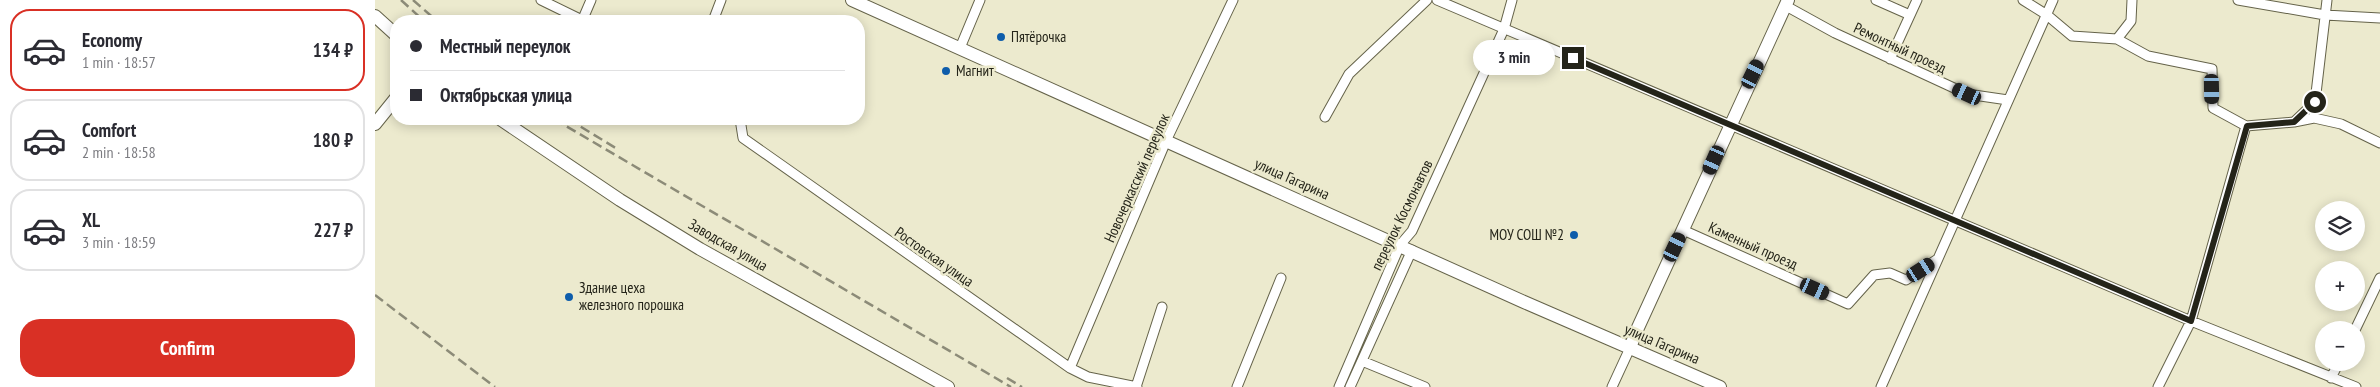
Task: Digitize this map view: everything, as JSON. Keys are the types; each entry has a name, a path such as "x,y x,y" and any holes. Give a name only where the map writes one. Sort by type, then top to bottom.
{"main road":[{"name":"улица Гагарина","path":"851,0 1720,387"},
{"path":"1630,348 1729,124 1787,3"},
{"path":"375,16 390,30"},
{"path":"375,124 390,105"},
{"name":"Заводская улица","path":"509,125 620,200 700,249 948,387"}],"street":[{"path":"541,0 571,15"},
{"path":"585,15 591,0"},
{"path":"715,15 721,0"},
{"path":"960,48 980,0"},
{"name":"Новочеркасский переулок","path":"1070,368 1166,141 1233,0"},
{"path":"1325,117 1349,74 1427,0"},
{"path":"1437,0 2191,321 2356,387"},
{"name":"переулок Космонавтов","path":"1339,387 1400,245 1412,231 1504,29 1512,0"},
{"path":"1876,0 1910,14"},
{"path":"1890,59 1917,0"},
{"path":"2023,0 2047,15 2072,36 2117,38 2148,56 2212,69 2213,108 2247,126 2294,122 2314,118 2341,124 2380,143"},
{"path":"1881,387 2053,0"},
{"path":"2117,38 2131,21 2131,0"},
{"path":"2238,0 2325,15 2380,18"},
{"path":"2294,122 2315,102 2327,0"},
{"name":"Ремонтный проезд","path":"1787,3 1890,59 1967,94 2008,100"},
{"name":"Ростовская улица","path":"741,125 743,138 1070,368 1088,377 1136,387"},
{"path":"2158,387 2191,321 2247,126"},
{"name":"Каменный проезд","path":"1683,230 1848,304 1874,275 1890,273 1906,280 1937,260"},
{"path":"1350,387 1412,250"},
{"path":"1237,387 1281,278"},
{"path":"2359,321 2380,278"},
{"path":"1136,387 1162,307"},
{"path":"1612,387 1630,348"},
{"path":"1362,361 1425,387"},
{"path":"2331,378 2334,371"}],"railway":[{"path":"401,0 417,15"},
{"path":"413,0 430,15"},
{"path":"564,125 1011,387"},
{"path":"578,125 619,150"},
{"path":"375,295 495,387"},
{"path":"1007,378 1022,387"}],"place":[{"name":"Пятёрочка","path":"1001,37"},
{"name":"Магнит","path":"946,71"},
{"name":"МОУ СОШ №2","path":"1574,235"},
{"name":"Здание цеха железного порошка","path":"569,297"}],"route":[{"path":"1573,58 2191,321 2247,126 2294,122 2315,102"}]}
